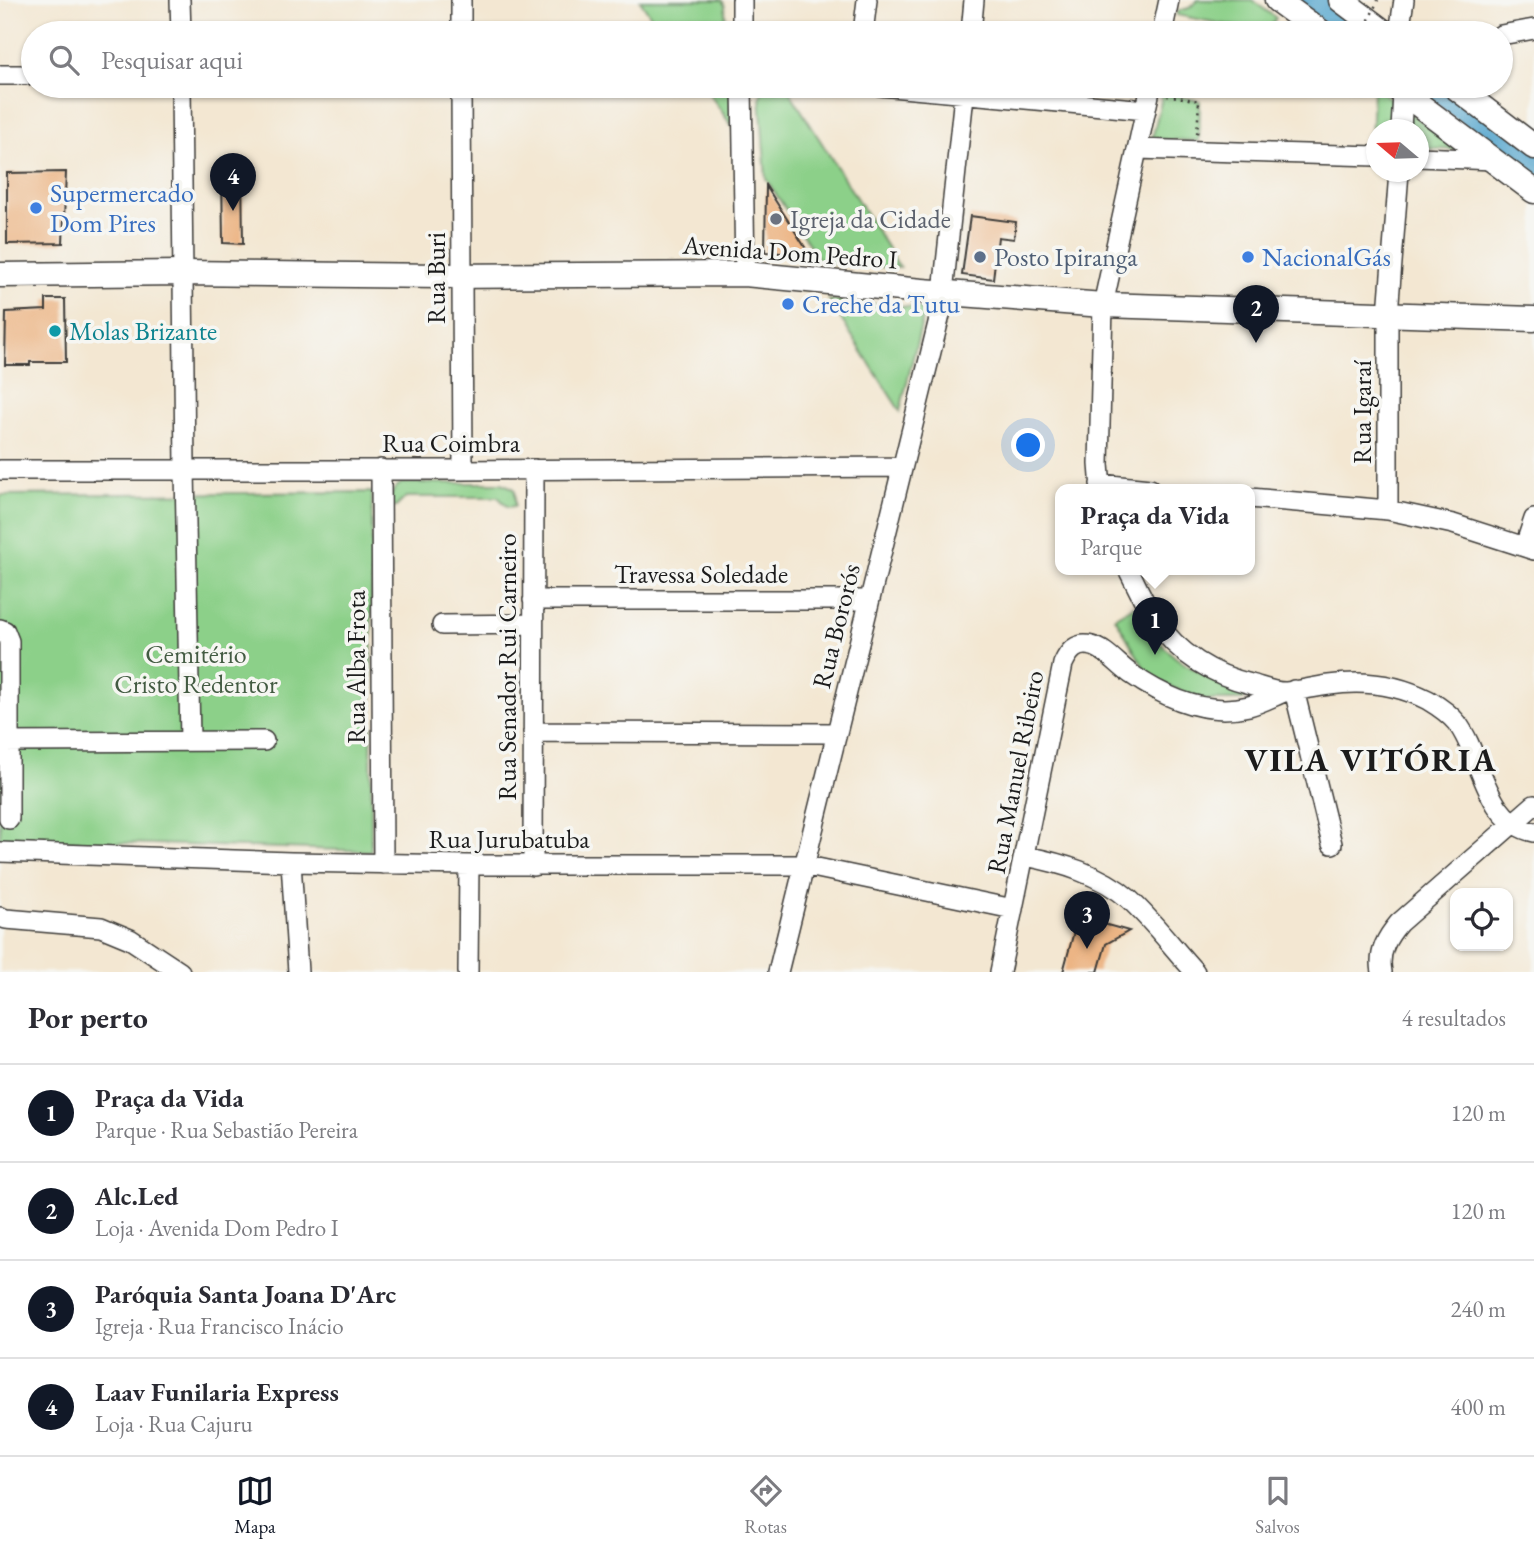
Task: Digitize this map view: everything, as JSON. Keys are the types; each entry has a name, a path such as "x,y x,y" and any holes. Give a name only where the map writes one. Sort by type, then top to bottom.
{"main road":[{"path":"1277,0 1306,21"},
{"path":"1341,0 1369,21"},
{"path":"1410,98 1534,191"},
{"path":"1470,98 1534,147"},
{"name":"Avenida Dom Pedro I","path":"0,275 744,274 1103,305 1534,319"}],"street":[{"path":"180,0 181,21"},
{"path":"461,0 461,21"},
{"path":"742,0 742,21"},
{"path":"864,21 867,0"},
{"path":"972,21 974,0"},
{"path":"1165,21 1169,0"},
{"path":"1401,21 1404,0"},
{"path":"1513,33 1534,29"},
{"path":"0,75 21,75"},
{"path":"181,98 190,741"},
{"name":"Rua Buri","path":"461,98 463,470"},
{"path":"742,98 744,274"},
{"name":"Rua Bororós","path":"778,972 941,311 964,98"},
{"path":"1100,484 1103,305 1149,98"},
{"path":"1399,98 1400,119"},
{"path":"1137,149 1366,156"},
{"path":"1429,158 1494,160"},
{"name":"Rua Igaraí","path":"1388,510 1388,314 1398,182"},
{"name":"Rua Coimbra","path":"0,470 902,467"},
{"name":"Rua Senador Rui Carneiro","path":"533,866 534,469"},
{"name":"Rua Alba Frota","path":"381,470 383,864"},
{"path":"1255,498 1388,510 1453,524 1530,548 1534,519"},
{"path":"1131,575 1165,633 1204,667 1224,677 1289,691 1333,684 1370,683 1391,686 1441,708 1456,722 1466,737 1502,812 1513,823 1534,832"},
{"name":"Travessa Soledade","path":"533,600 869,600"},
{"path":"442,625 533,624"},
{"path":"0,629 5,631 9,641 5,669 4,741 9,819"},
{"name":"Rua Manuel Ribeiro","path":"1000,972 1063,664 1068,653 1075,647 1091,645 1157,690 1176,700 1202,707 1247,707 1289,691"},
{"path":"1289,691 1332,844"},
{"path":"533,733 836,733"},
{"path":"4,741 264,741"},
{"path":"1382,972 1380,965 1384,943 1399,923 1534,805"},
{"name":"Rua Jurubatuba","path":"0,852 383,864 803,865 1013,909"},
{"path":"1025,856 1074,869 1127,898 1144,914 1189,970"},
{"path":"291,862 298,972"},
{"path":"468,972 469,865"},
{"path":"0,917 102,928 130,939 180,972"}],"path":[{"path":"1368,21 1378,0"},
{"path":"1169,98 1199,101 1197,151"}],"green space":[{"path":"640,0 722,0 725,6 726,21 654,21"},
{"path":"1198,0 1252,0 1276,18 1274,21 1207,21 1177,15 1178,11 1189,8"},
{"path":"712,98 732,98 733,128"},
{"path":"760,98 794,98 900,268 821,263 766,179"},
{"path":"1162,98 1200,101 1199,141 1152,139"},
{"path":"1373,98 1389,98 1418,119 1372,119"},
{"path":"1429,127 1460,150 1429,148"},
{"path":"829,300 920,308 924,313 900,411"},
{"path":"402,483 502,483 513,488 515,506 508,507 498,497 406,497 396,507 390,507 392,493"},
{"name":"Cemitério Cristo Redentor","path":"372,492 371,851 0,839 0,495"},
{"path":"1134,606 1156,638 1177,659 1246,693 1246,697 1243,700 1202,700 1150,678 1115,617"}],"building":[{"path":"222,170 242,171 243,244 223,243"},
{"name":"Supermercado Dom Pires","path":"66,172 63,243 7,244 7,173"},
{"name":"Igreja da Cidade","path":"766,186 814,262 797,261 797,254 765,252"},
{"name":"Posto Ipiranga","path":"970,216 1016,222 1014,239 998,237 993,279 962,275"},
{"path":"46,299 65,299 66,362 5,365 6,312 46,310"},
{"path":"1078,917 1129,931 1106,944 1098,972 1063,972"}],"waterway":[{"path":"1311,0 1340,21"},
{"path":"1447,98 1534,164"}],"place":[{"name":"Supermercado Dom Pires","path":"36,208"},
{"name":"Laav Funilaria Express","path":"233,211"},
{"name":"Igreja da Cidade","path":"776,219"},
{"name":"Posto Ipiranga","path":"980,257"},
{"name":"NacionalGás","path":"1248,257"},
{"name":"Creche da Tutu","path":"788,304"},
{"name":"Molas Brizante","path":"55,331"},
{"name":"Alc.Led","path":"1256,343"},
{"name":"Praça da Vida","path":"1155,655"},
{"name":"Paróquia Santa Joana D'Arc","path":"1087,949"}],"district":[{"name":"VILA VITÓRIA","path":"1371,759"}]}
